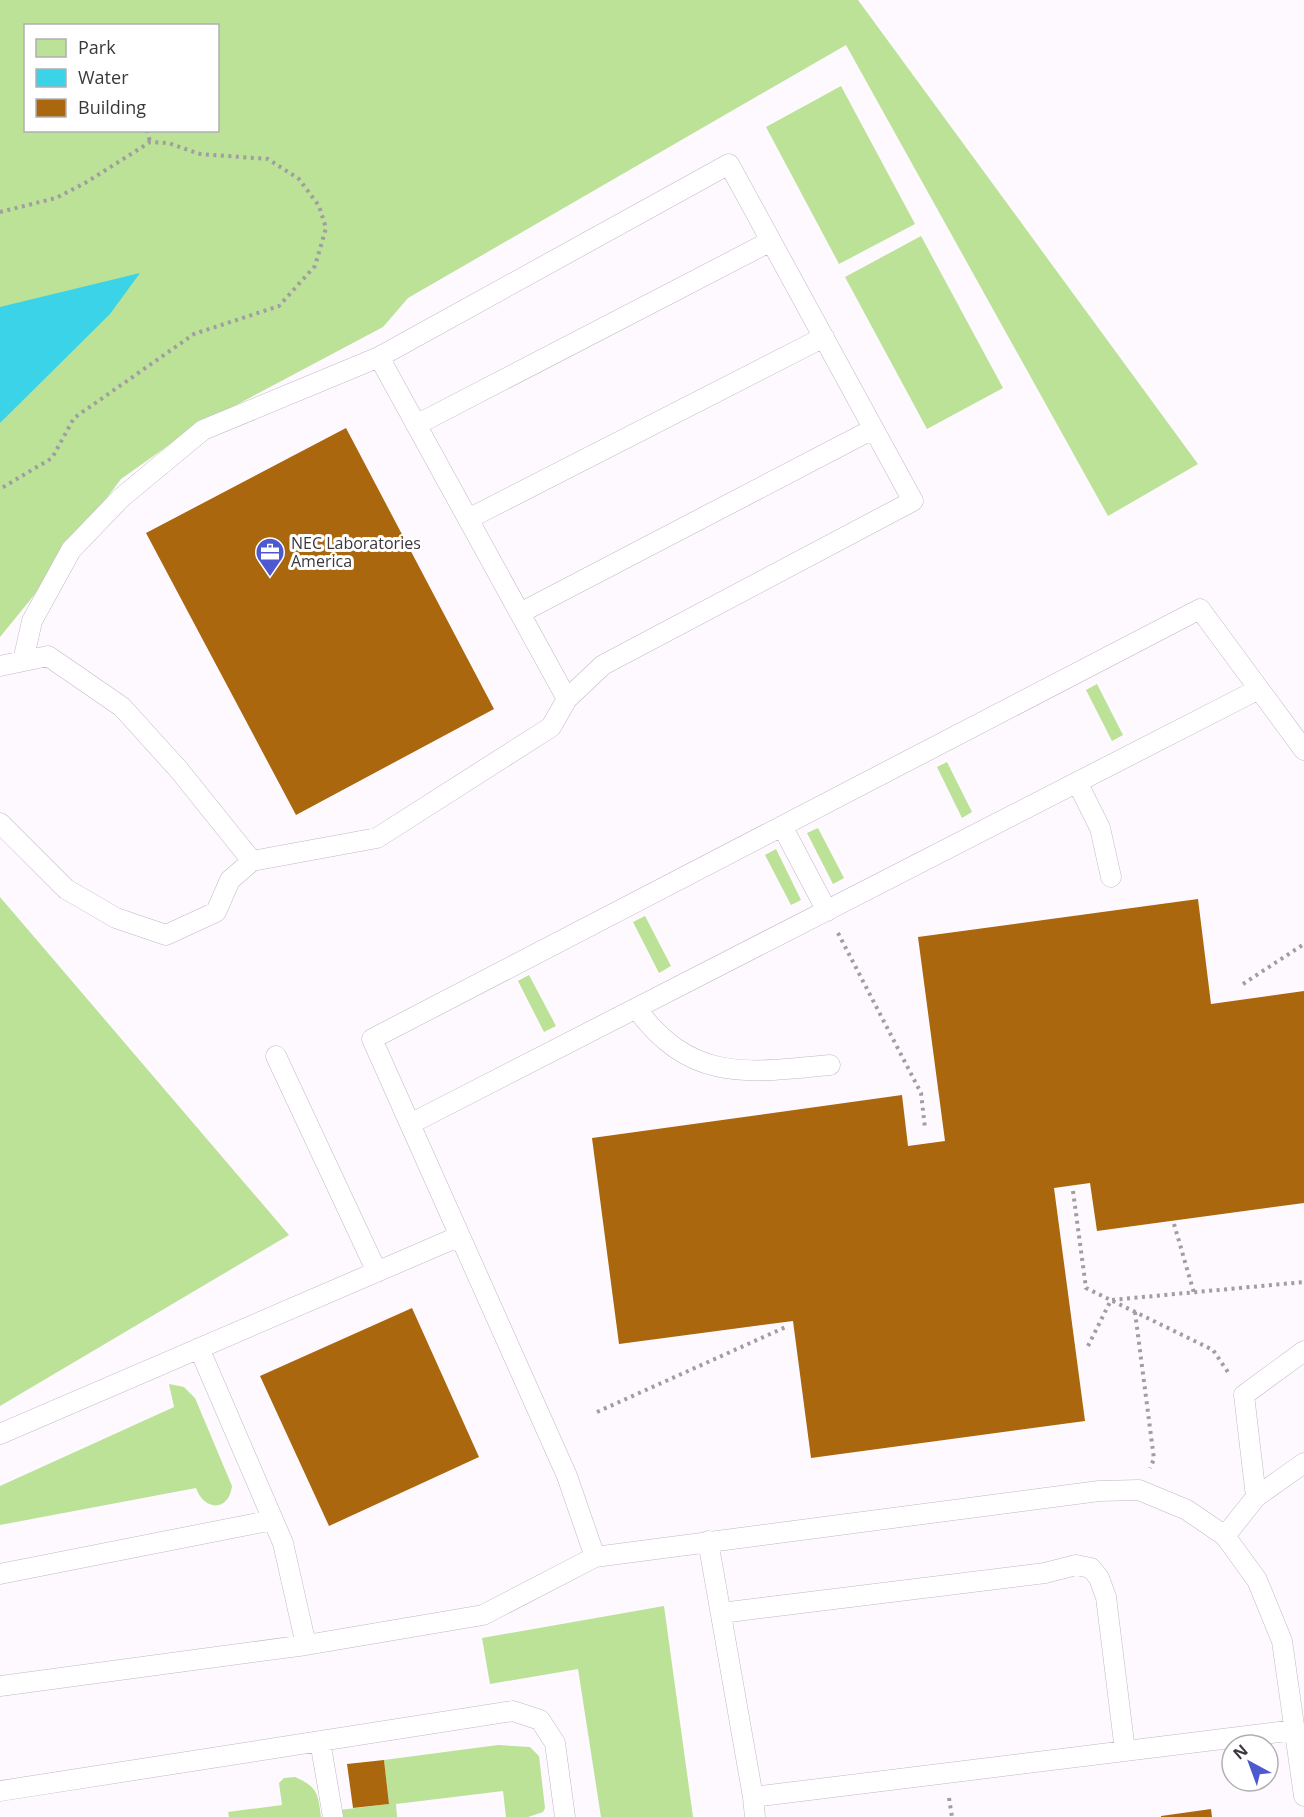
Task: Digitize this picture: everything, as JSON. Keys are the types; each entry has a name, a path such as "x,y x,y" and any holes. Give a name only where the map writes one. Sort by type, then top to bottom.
{"lane":[{"path":"0,823 66,889 116,918 166,935 216,912 230,880 252,861 377,838 551,727 567,699 603,665 913,501 729,164 379,357 203,430 121,498 71,550 32,621 23,661"},
{"path":"416,425 771,241"},
{"path":"468,519 824,337"},
{"path":"379,357 567,699"},
{"path":"520,613 873,429"},
{"path":"595,1557 567,1476 372,1039 1200,609 1304,750"},
{"path":"0,666 48,656 122,706 179,770 252,861"},
{"path":"410,1124 1259,689"},
{"path":"1077,782 1100,828 1111,877"},
{"path":"782,826 827,911"},
{"path":"636,1008 651,1028 672,1047 698,1061 726,1068 767,1071 830,1065"},
{"path":"276,1056 377,1272"},
{"path":"0,1434 460,1236"},
{"path":"198,1348 283,1543 306,1645"},
{"path":"1256,1497 1244,1395 1304,1351"},
{"path":"1225,1536 1256,1497 1304,1463"},
{"path":"0,1686 306,1645 483,1615 595,1557 1099,1491 1139,1490 1187,1510 1225,1536 1257,1580 1282,1641 1304,1796"},
{"path":"0,1574 273,1520"},
{"path":"708,1541 755,1817"},
{"path":"721,1613 1045,1573 1076,1565 1091,1568 1099,1578 1106,1597 1125,1751"},
{"path":"0,1791 513,1711 540,1720 555,1743 565,1817"},
{"path":"753,1797 1295,1730"},
{"path":"320,1741 333,1817"}],"path":[{"path":"148,132 150,142"},
{"path":"0,212 56,198 85,183 150,142 168,143 200,154 268,159 299,179 319,206 327,228 315,266 279,306 194,334 74,418 52,458 0,489"},
{"path":"827,911 921,1093 925,1128"},
{"path":"1243,984 1304,944"},
{"path":"1073,1191 1086,1288 1213,1350 1244,1395"},
{"path":"1174,1224 1194,1293"},
{"path":"1111,1300 1304,1282"},
{"path":"1088,1346 1111,1300"},
{"path":"1135,1312 1154,1459 1139,1490"},
{"path":"597,1412 788,1326"}],"green space":[{"path":"0,0 858,0 1198,464 1108,516 846,45 408,298 383,327 193,428 121,479 0,637"},
{"path":"841,86 915,224 839,264 766,127"},
{"path":"921,236 1003,388 927,429 845,277"},
{"path":"1097,684 1123,735 1112,741 1086,690"},
{"path":"947,762 972,812 962,818 937,767"},
{"path":"818,828 844,878 833,884 807,833"},
{"path":"776,849 801,900 791,905 765,855"},
{"path":"0,897 289,1235 0,1406"},
{"path":"645,916 671,966 659,973 633,922"},
{"path":"529,975 556,1026 544,1032 518,981"},
{"path":"169,1384 184,1387 195,1398 232,1486 226,1501 216,1505 210,1504 200,1496 196,1488 0,1525 0,1486 174,1407"},
{"path":"664,1606 693,1817 601,1817 578,1669 490,1684 482,1638"},
{"path":"498,1745 530,1747 539,1756 545,1808 543,1812 528,1817 506,1817 503,1791 396,1804 397,1817 341,1817 340,1810 389,1804 384,1760"},
{"path":"295,1777 308,1784 316,1792 321,1817 229,1817 228,1812 282,1805 279,1783 284,1778"}],"water":[{"path":"140,273 110,314 0,423 0,307"}],"building":[{"path":"346,428 494,709 296,815 146,533"},
{"path":"1198,899 1211,1004 1304,991 1304,1203 1097,1231 1090,1183 1054,1188 1085,1421 811,1458 793,1321 619,1344 592,1138 902,1095 908,1146 945,1141 918,937"},
{"path":"412,1308 479,1457 329,1526 260,1376"},
{"path":"384,1760 389,1804 353,1808 347,1764"},
{"path":"1211,1809 1212,1817 1161,1817 1161,1816"}],"place":[{"name":"NEC Laboratories America","path":"270,578"}]}
